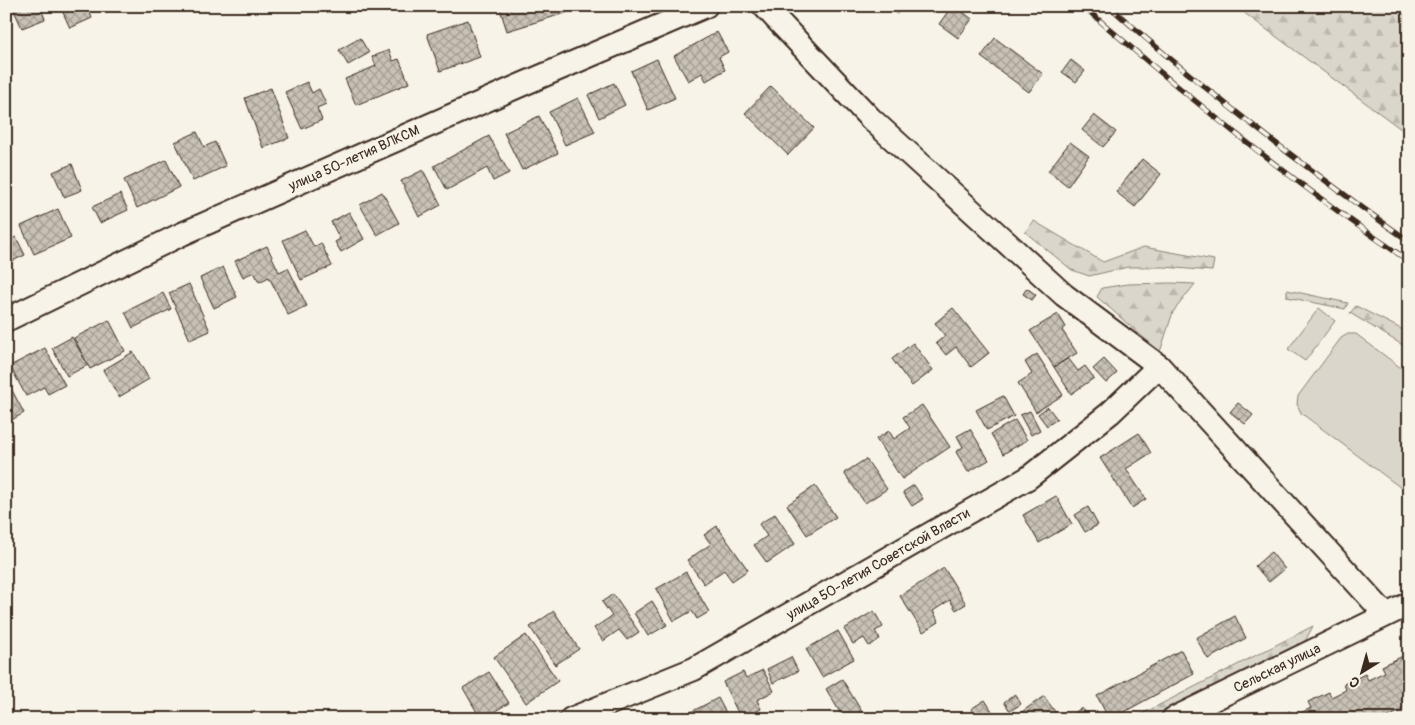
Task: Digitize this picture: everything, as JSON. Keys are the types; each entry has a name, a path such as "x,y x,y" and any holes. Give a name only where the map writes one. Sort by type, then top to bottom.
{"street":[{"name":"улица 50-летия ВЛКСМ","path":"6,320 191,230 521,84 706,6"},
{"path":"764,6 870,118 1064,295 1159,366 1386,615"},
{"name":"улица 50-летия Советской Власти","path":"571,719 694,669 1028,478 1110,413 1159,366"},
{"name":"Сельская улица","path":"1173,719 1409,604"}],"green space":[{"path":"1235,6 1409,6 1409,135"},
{"path":"1034,221 1103,262 1144,247 1214,260 1212,271 1164,267 1128,267 1089,276 1072,270 1025,232"},
{"path":"1128,284 1195,284 1173,312 1160,352 1097,297 1102,288"},
{"path":"1287,290 1348,303 1345,309 1287,297"},
{"path":"1356,306 1409,333 1409,349 1350,313"},
{"path":"1319,308 1335,321 1305,361 1288,349"},
{"path":"1348,334 1356,334 1409,374 1409,494 1301,413 1297,404 1298,396 1341,338"},
{"path":"1313,626 1303,645 1164,719 1132,719"}],"building":[{"path":"12,6 40,6 45,19 22,28"},
{"path":"60,6 87,6 92,18 70,28"},
{"path":"499,6 570,6 572,11 507,31"},
{"path":"887,6 902,6 897,14"},
{"path":"952,6 955,6 972,19 958,38 939,24"},
{"path":"468,20 480,57 440,71 427,34"},
{"path":"717,32 728,52 719,57 725,70 706,81 702,73 688,81 674,56"},
{"path":"360,38 369,53 348,65 339,50"},
{"path":"995,38 1043,74 1029,92 981,57"},
{"path":"389,50 393,61 399,59 409,83 356,105 345,79 376,66 372,57"},
{"path":"657,59 675,98 648,110 631,71"},
{"path":"1071,60 1085,71 1076,82 1062,72"},
{"path":"307,82 312,93 319,89 326,104 317,108 322,120 302,129 285,92"},
{"path":"614,83 625,105 599,118 588,95"},
{"path":"771,86 814,128 788,155 745,113"},
{"path":"271,88 289,138 263,148 245,98"},
{"path":"578,98 595,132 565,145 549,112"},
{"path":"1094,115 1116,132 1103,147 1082,130"},
{"path":"539,116 558,153 522,170 504,133"},
{"path":"197,132 204,147 215,142 226,166 193,181 175,142"},
{"path":"489,136 509,173 493,181 487,168 447,190 434,166"},
{"path":"1070,142 1089,156 1068,186 1048,171"},
{"path":"1142,159 1161,174 1135,207 1116,192"},
{"path":"166,160 179,187 137,208 124,180"},
{"path":"72,164 82,190 64,197 53,172"},
{"path":"423,170 441,205 419,217 401,181"},
{"path":"382,192 399,223 377,235 360,205"},
{"path":"120,194 128,210 100,223 92,207"},
{"path":"58,209 71,238 34,254 21,226"},
{"path":"349,212 364,239 341,252 335,242 340,239 331,222"},
{"path":"305,230 314,247 321,243 332,266 301,280 283,240"},
{"path":"16,237 25,255 6,264 6,242"},
{"path":"267,246 279,272 288,268 307,306 288,315 269,277 259,282 254,272 243,277 235,261"},
{"path":"223,267 237,297 214,308 200,278"},
{"path":"189,284 210,331 190,340 169,293"},
{"path":"1027,288 1036,295 1032,300 1023,294"},
{"path":"163,293 171,309 133,328 125,312"},
{"path":"953,308 989,353 971,367 956,347 946,355 936,343 945,336 935,323"},
{"path":"1058,314 1066,327 1062,330 1077,353 1054,367 1030,331"},
{"path":"109,320 125,351 90,369 74,338"},
{"path":"72,337 88,365 67,376 52,348"},
{"path":"913,343 933,370 912,386 892,359"},
{"path":"45,348 65,385 48,394 44,387 26,396 10,366"},
{"path":"133,352 149,379 119,397 103,370"},
{"path":"1037,354 1063,395 1036,412 1018,383 1032,374 1025,362"},
{"path":"1068,358 1078,371 1085,366 1094,378 1071,394 1054,367"},
{"path":"1104,359 1117,373 1106,383 1093,369"},
{"path":"6,379 24,413 6,423"},
{"path":"1003,396 1014,416 987,430 976,410"},
{"path":"1238,403 1253,415 1245,424 1230,412"},
{"path":"922,405 950,447 902,479 876,439 889,431 894,439 910,428 903,417"},
{"path":"1048,407 1057,419 1047,426 1038,414"},
{"path":"1030,411 1040,430 1031,435 1020,415"},
{"path":"1015,420 1027,440 1003,454 991,434"},
{"path":"970,429 989,460 968,472 956,452 963,447 957,436"},
{"path":"1139,433 1151,453 1126,469 1146,499 1132,508 1100,458"},
{"path":"866,459 887,489 865,503 844,473"},
{"path":"914,485 923,499 912,506 903,492"},
{"path":"815,486 836,517 807,535 787,505"},
{"path":"1056,496 1072,524 1039,543 1023,515"},
{"path":"1088,507 1098,525 1085,532 1075,515"},
{"path":"775,514 795,544 767,563 754,545 767,536 759,524"},
{"path":"717,526 748,570 732,581 724,570 704,584 687,560 711,544 704,535"},
{"path":"1271,552 1285,569 1269,582 1255,566"},
{"path":"944,568 966,604 956,610 950,600 933,611 939,622 923,632 900,596"},
{"path":"686,572 709,612 697,619 692,611 674,621 656,589"},
{"path":"613,594 639,632 627,640 619,630 603,641 594,628 612,616 602,602"},
{"path":"652,601 667,625 648,636 634,613"},
{"path":"554,611 579,649 555,665 530,627"},
{"path":"874,611 883,627 875,631 880,639 869,646 864,638 853,644 844,629"},
{"path":"1235,616 1246,638 1208,659 1196,638"},
{"path":"838,631 854,659 822,677 806,649"},
{"path":"526,635 558,681 526,703 494,657"},
{"path":"1181,650 1194,674 1109,719 1097,696"},
{"path":"1403,656 1406,662 1409,660 1409,707 1384,719 1273,719 1290,711 1292,717 1311,708 1308,702 1329,692 1331,697 1346,690 1344,684 1365,674 1368,680 1385,672 1382,666"},
{"path":"791,657 798,671 773,683 767,669"},
{"path":"763,670 774,691 757,700 761,709 741,719 723,682 743,672 746,678"},
{"path":"489,672 509,703 481,719 463,688"},
{"path":"842,679 862,712 852,719 844,719 826,689"},
{"path":"1015,694 1021,704 1010,711 1004,702"},
{"path":"1044,696 1060,719 1012,719"},
{"path":"718,698 727,715 720,719 692,719 689,713"},
{"path":"985,700 997,719 977,719 971,709"},
{"path":"1082,708 1089,719 1064,719"},
{"path":"450,711 455,719 438,719"}],"railway":[{"path":"1083,6 1242,139 1409,261"},
{"path":"1109,6 1241,116 1331,185 1409,241"}]}
